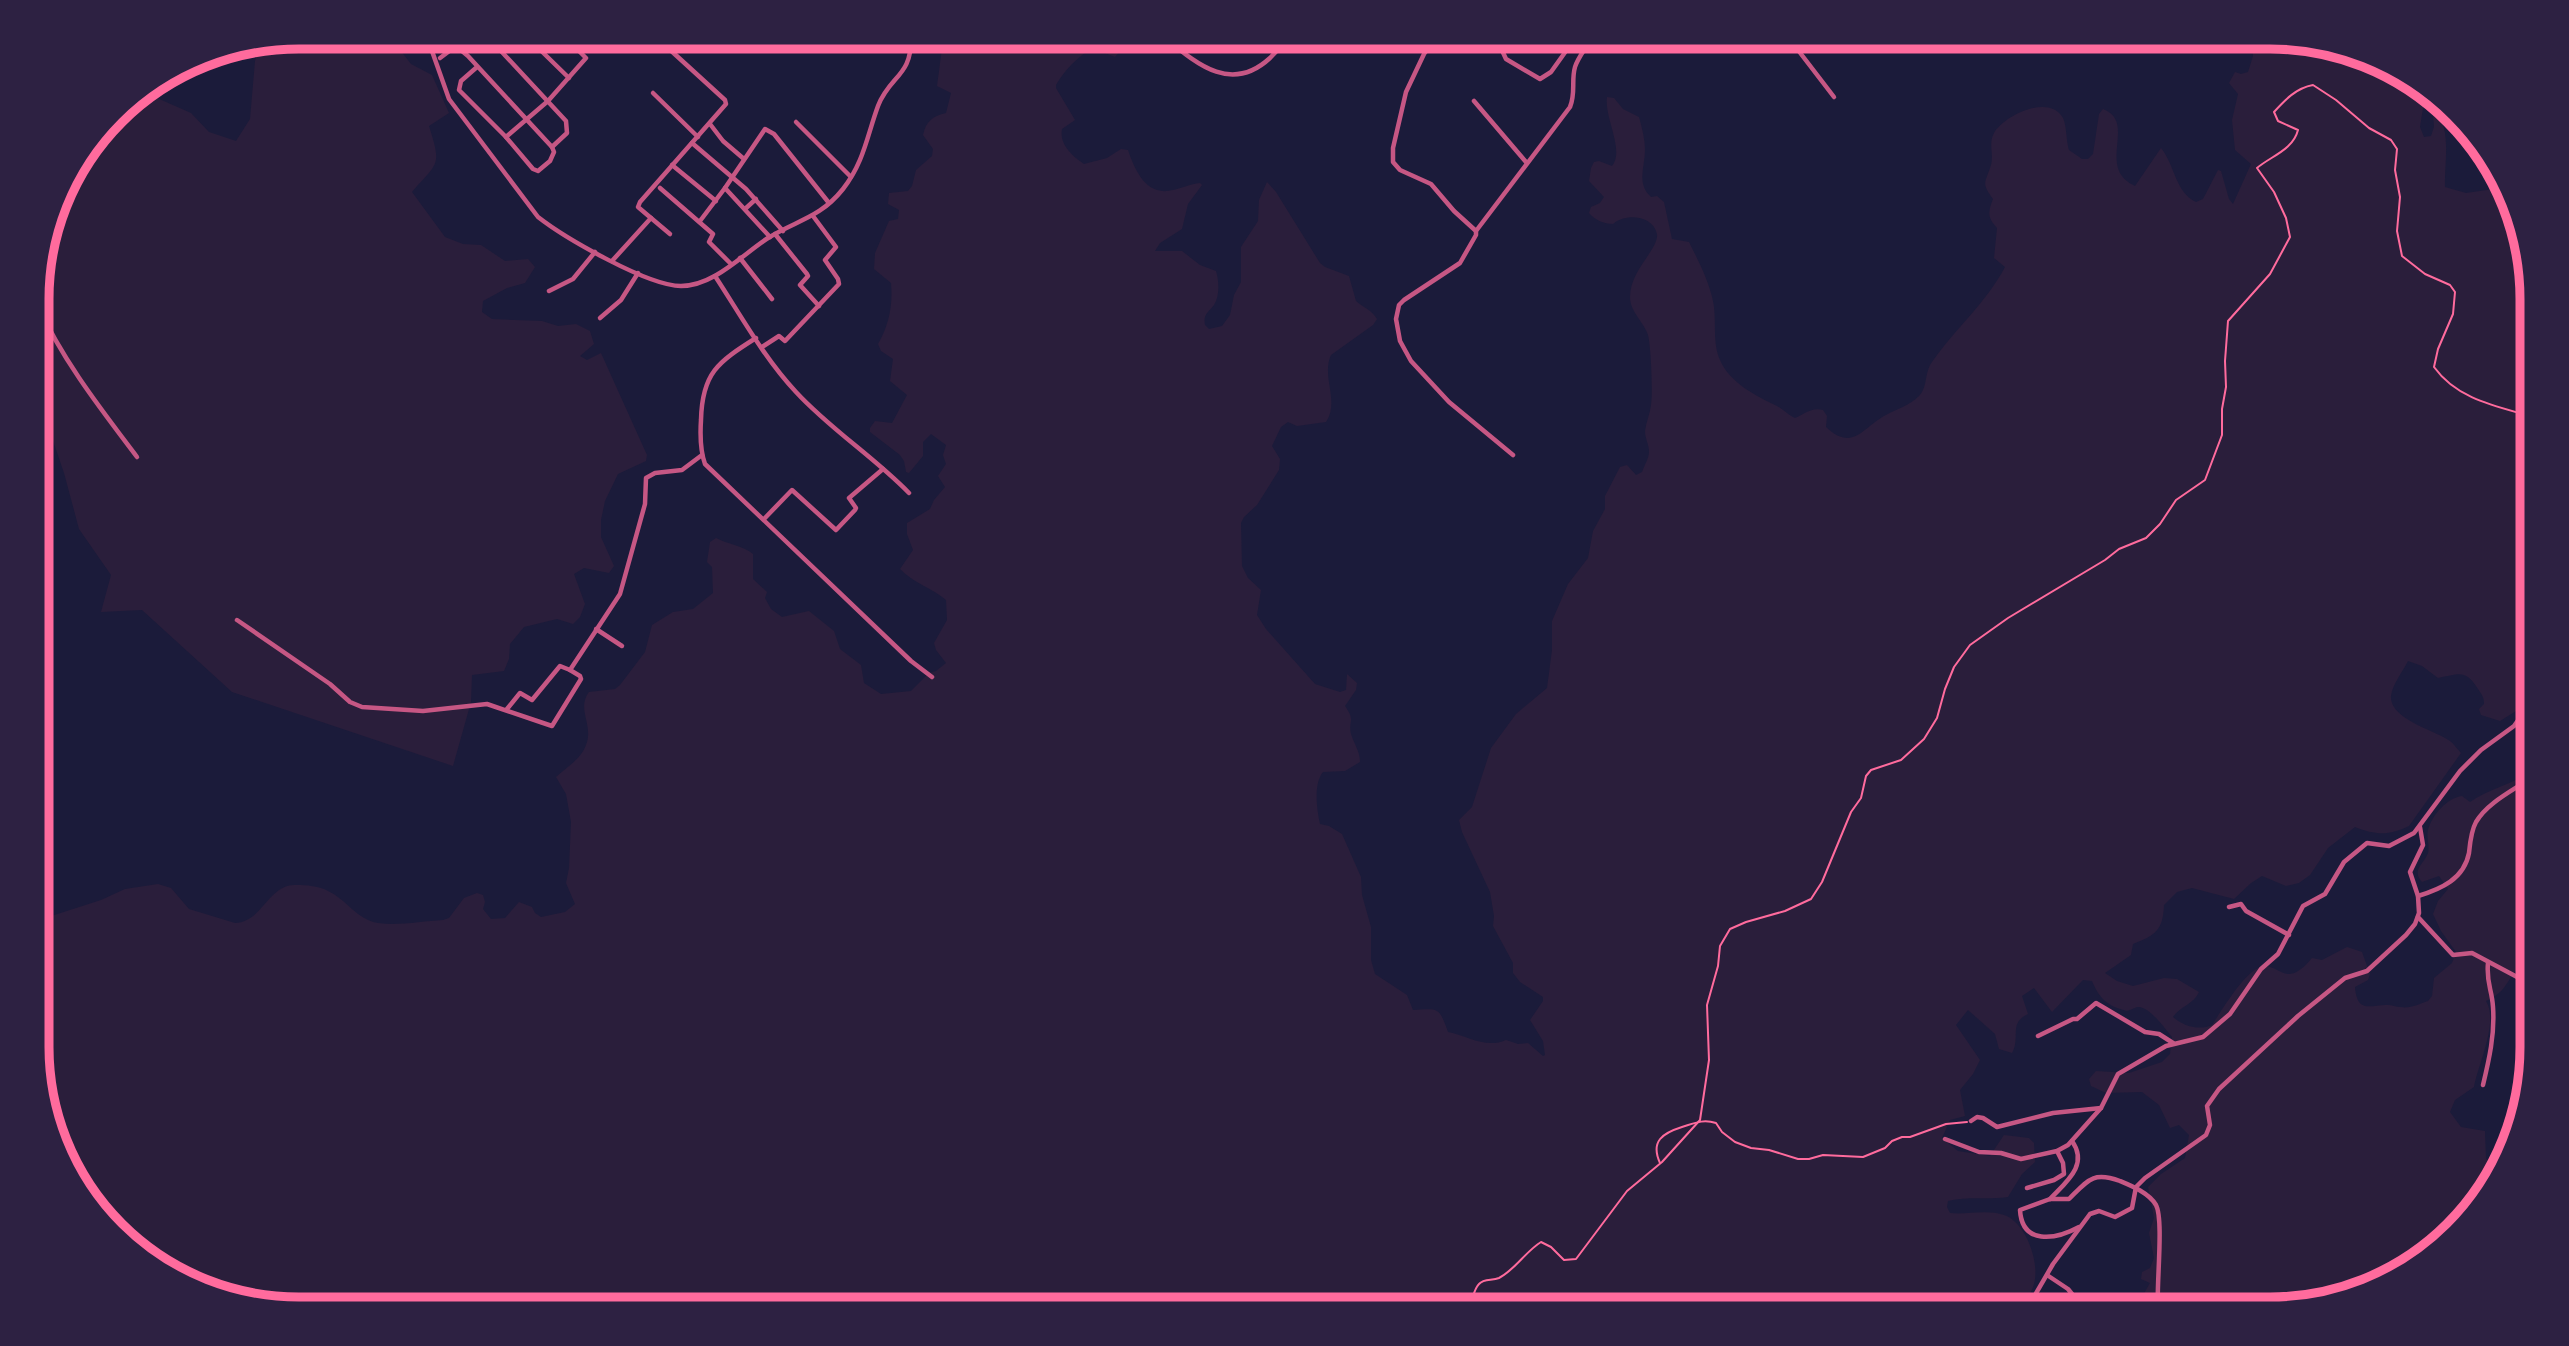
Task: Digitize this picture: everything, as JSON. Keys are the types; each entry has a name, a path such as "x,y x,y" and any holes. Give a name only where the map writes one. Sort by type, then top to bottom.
{"street":[{"path":"431,49 449,99 526,204 554,229 612,261 669,285 684,286 715,275 772,236 813,216 829,204 851,177 870,139 883,94 906,69 910,49"},
{"path":"440,58 452,49"},
{"path":"462,49 552,147 554,152 550,161 535,171 506,137 459,90 461,81 477,67"},
{"path":"499,49 566,121 568,130 552,147"},
{"path":"539,49 569,78"},
{"path":"506,137 548,101 586,58 577,49"},
{"path":"669,49 725,100 725,107 638,205 640,210 670,234"},
{"path":"1181,49 1211,70 1224,74 1256,71 1279,49"},
{"path":"1428,49 1408,86 1393,148 1393,162 1400,170 1431,184 1476,231"},
{"path":"1501,49 1506,59 1540,79 1551,72 1567,49"},
{"path":"1513,455 1436,389 1411,361 1397,329 1396,319 1399,306 1410,295 1460,263 1476,231 1570,107 1575,97 1573,78 1576,63 1585,49"},
{"path":"1797,49 1834,97"},
{"path":"653,93 698,137"},
{"path":"1474,101 1526,162"},
{"path":"796,122 851,177"},
{"path":"710,124 723,141 744,159"},
{"path":"700,221 764,131 768,130 829,204"},
{"path":"692,143 732,176 783,230"},
{"path":"672,166 716,201"},
{"path":"660,188 713,234 709,243 731,264"},
{"path":"724,188 807,274 800,285 819,306"},
{"path":"746,209 756,199"},
{"path":"762,347 779,336 785,341 839,281 825,260 836,247 813,216"},
{"path":"612,261 651,218"},
{"path":"549,291 573,279 595,252"},
{"path":"740,258 772,299"},
{"path":"600,318 621,300 638,272"},
{"path":"715,275 794,391 909,493"},
{"path":"50,332 86,390 137,457"},
{"path":"756,338 728,355 709,375 701,410 702,455 705,464 911,661 932,677"},
{"path":"570,670 620,594 645,504 646,478 655,473 682,470 702,455"},
{"path":"764,519 792,490 836,530 855,510 849,498 883,469"},
{"path":"237,620 330,684 350,702 362,707 423,710 487,704 552,726 581,679 580,676 560,666 532,700 520,693 507,709"},
{"path":"596,629 622,646"},
{"path":"1945,1139 1979,1152 2001,1153 2021,1159 2057,1151 2072,1141 2101,1108 2118,1074 2174,1043 2203,1037 2230,1014 2261,969 2278,954 2304,906 2325,894 2342,865 2360,847 2371,842 2389,846 2411,836 2460,771 2481,750 2514,726 2520,718"},
{"path":"2418,896 2442,887 2458,877 2468,860 2478,819 2489,807 2520,786"},
{"path":"2034,1297 2090,1214 2099,1211 2115,1217 2127,1212 2134,1203 2136,1188 2145,1178 2206,1135 2210,1125 2207,1106 2219,1089 2298,1016 2345,978 2360,975 2371,968 2399,943 2418,918 2418,896 2410,872 2423,845 2420,827"},
{"path":"2229,907 2241,904 2246,911 2289,935"},
{"path":"2418,918 2453,955 2472,953 2520,978"},
{"path":"2483,1085 2494,1032 2492,996 2487,984 2488,963"},
{"path":"2038,1036 2077,1019 2096,1003 2146,1032 2159,1034 2174,1043"},
{"path":"1971,1121 1977,1117 1983,1118 1997,1127 2053,1113 2101,1108"},
{"path":"2050,1199 2073,1175 2078,1165 2077,1148 2072,1141"},
{"path":"2027,1188 2064,1174 2063,1163 2057,1151"},
{"path":"2082,1225 2044,1238 2029,1232 2023,1226 2020,1210 2050,1199 2069,1199 2092,1178 2100,1175 2136,1188 2150,1198 2157,1208 2158,1297"},
{"path":"2047,1275 2068,1289 2074,1297"}],"path":[{"path":"1474,1297 1476,1287 1482,1280 1497,1279 1516,1266 1541,1242 1551,1247 1564,1260 1576,1259 1628,1191 1660,1163 1700,1121 1709,1059 1707,1005 1718,966 1720,946 1730,929 1785,911 1811,899 1822,882 1851,812 1861,797 1866,776 1871,770 1901,760 1924,738 1937,718 1954,667 1970,645 2008,618 2119,549 2146,538 2160,524 2176,500 2205,480 2222,435 2228,321 2270,274 2290,237 2286,218 2274,192 2257,168 2277,155 2297,136 2298,130 2278,121 2274,112 2285,99 2303,87 2313,85 2336,100 2369,128 2391,140 2397,149 2395,170 2400,197 2398,230 2402,256 2425,274 2450,285 2455,292 2453,314 2438,349 2434,368 2445,382 2479,400 2520,414"},
{"path":"1660,1163 1656,1152 1661,1135 1700,1121 1716,1123 1722,1132 1735,1142 1751,1148 1809,1159 1823,1155 1863,1157 1885,1149 1892,1141 1902,1137 1910,1137 1946,1124 1971,1121"}],"shaded area":[{"path":"399,49 411,64 432,75 449,113 429,126 435,149 435,163 412,192 445,237 463,244 481,245 505,261 528,259 535,267 525,283 507,288 483,301 482,312 492,319 542,321 558,326 576,324 590,331 594,344 580,356 587,360 601,353 647,455 646,461 618,474 605,501 601,537 614,566 609,573 584,568 574,574 585,604 580,617 573,624 557,619 524,627 510,644 509,659 504,671 472,675 471,702 453,766 232,692 142,610 101,612 111,575 79,529 50,431 51,266 62,218 82,174 122,122 155,95 191,113 209,132 236,141 250,119 257,53 266,51"},
{"path":"942,49 1091,49 1072,64 1056,85 1075,120 1062,129 1064,145 1084,164 1107,158 1121,149 1128,150 1138,173 1156,190 1173,190 1200,183 1202,185 1188,204 1182,229 1160,243 1155,251 1182,251 1200,265 1216,271 1217,297 1205,316 1205,325 1209,329 1222,326 1230,315 1234,295 1241,282 1241,247 1258,221 1259,200 1267,182 1320,263 1349,276 1356,301 1377,319 1373,325 1331,355 1328,372 1331,406 1326,422 1297,426 1288,422 1281,427 1272,446 1280,459 1279,470 1257,505 1241,523 1242,566 1248,578 1261,590 1257,615 1266,629 1315,684 1340,692 1346,690 1347,674 1357,683 1356,690 1345,706 1351,718 1351,734 1360,762 1345,771 1323,772 1318,783 1317,805 1320,824 1342,834 1361,877 1362,895 1371,927 1371,960 1375,974 1407,995 1413,1010 1428,1009 1440,1013 1448,1032 1491,1043 1506,1040 1518,1044 1528,1043 1543,1056 1543,1041 1530,1020 1543,997 1520,982 1513,973 1513,963 1493,926 1490,892 1459,820 1472,807 1491,748 1516,714 1547,688 1552,650 1552,621 1568,584 1588,558 1593,531 1605,509 1605,496 1620,467 1627,465 1636,475 1642,472 1649,454 1645,431 1652,399 1649,341 1646,330 1632,307 1630,297 1634,278 1654,246 1657,234 1650,223 1638,218 1624,218 1610,224 1597,220 1589,213 1591,207 1600,203 1604,197 1589,181 1591,168 1594,162 1599,161 1612,166 1615,159 1607,97 1614,98 1623,109 1639,117 1645,146 1642,175 1646,192 1664,202 1672,239 1689,242 1703,271 1713,301 1715,338 1724,368 1744,388 1795,418 1812,410 1823,410 1827,416 1826,427 1844,438 1851,438 1919,396 1932,362 1989,292 2005,267 1994,258 1997,228 1991,221 1989,211 1993,199 1985,183 1992,161 1992,137 2007,120 2027,110 2048,107 2063,118 2069,150 2082,159 2088,159 2093,154 2099,114 2103,109 2113,115 2117,124 2118,168 2124,178 2135,186 2161,148 2179,185 2189,198 2196,202 2203,199 2218,170 2221,171 2233,204 2251,164 2235,150 2232,120 2238,94 2229,83 2235,72 2248,72 2252,49 2303,51 2351,62 2409,91 2424,102 2420,127 2424,137 2431,136 2434,127 2433,114 2436,113 2444,128 2445,187 2466,193 2494,188 2507,218 2518,266 2520,706 2500,721 2481,715 2479,709 2484,704 2483,698 2469,678 2457,674 2438,678 2422,666 2408,661 2393,687 2392,704 2405,718 2444,737 2461,753 2409,826 2395,832 2382,833 2355,827 2328,848 2310,875 2299,883 2286,886 2262,876 2234,899 2192,888 2177,892 2164,905 2157,931 2133,944 2131,955 2105,973 2117,981 2133,986 2164,978 2177,979 2199,992 2173,1017 2186,1025 2202,1028 2212,1025 2239,986 2258,968 2265,966 2288,974 2294,973 2312,958 2322,960 2347,947 2362,952 2370,974 2368,980 2355,987 2356,996 2362,1005 2407,1007 2428,1001 2432,996 2434,978 2452,963 2456,952 2433,914 2438,901 2448,889 2439,876 2422,882 2418,874 2419,867 2428,853 2430,824 2441,808 2456,797 2462,796 2470,802 2520,778 2520,966 2501,991 2486,1001 2489,1031 2474,1087 2455,1100 2450,1112 2461,1127 2485,1131 2486,1159 2492,1161 2478,1186 2458,1212 2435,1235 2395,1264 2351,1284 2287,1296 2142,1297 2150,1283 2141,1279 2142,1272 2150,1268 2154,1258 2149,1233 2154,1218 2148,1187 2161,1174 2185,1158 2189,1135 2179,1125 2170,1128 2159,1105 2142,1092 2106,1093 2091,1086 2089,1079 2096,1071 2129,1073 2162,1062 2170,1054 2172,1037 2147,1010 2137,1007 2127,1011 2115,1007 2102,998 2092,981 2083,980 2052,1012 2034,988 2022,996 2028,1014 2018,1022 2012,1053 1999,1049 1995,1034 1968,1010 1956,1025 1980,1060 1960,1090 1965,1116 1950,1120 1942,1138 1958,1151 1990,1156 2004,1135 2029,1138 2034,1143 2035,1162 2022,1174 2008,1197 1948,1201 1947,1207 1950,1213 1997,1213 2018,1225 2032,1251 2034,1261 2035,1279 2028,1297 299,1297 266,1295 218,1284 160,1255 134,1235 111,1212 82,1172 62,1128 50,1064 49,917 125,889 158,884 171,888 189,909 235,923 252,917 279,890 296,885 325,889 364,918 386,924 449,918 464,898 477,893 483,895 483,909 491,919 505,918 519,902 532,907 541,917 565,912 575,904 566,883 571,822 566,794 556,777 577,759 586,745 588,731 584,711 585,698 589,692 615,689 620,685 645,652 652,625 673,612 693,609 713,593 712,567 707,562 710,542 716,538 753,554 753,579 767,592 765,598 771,609 782,617 809,611 834,631 840,649 861,665 864,683 881,694 911,691 929,673 946,663 934,643 947,620 946,600 900,569 913,550 907,534 907,523 930,509 945,487 938,476 946,464 943,455 946,445 931,434 923,442 923,456 909,473 906,472 900,455 870,432 875,421 892,423 907,395 890,381 893,359 881,351 878,344 891,307 891,283 874,269 875,253 889,221 898,219 899,210 888,204 889,193 908,191 916,170 932,156 933,149 923,135 924,130 931,120 946,113 951,93 937,86"},
{"path":"1095,49 1122,49 1115,57"}]}
